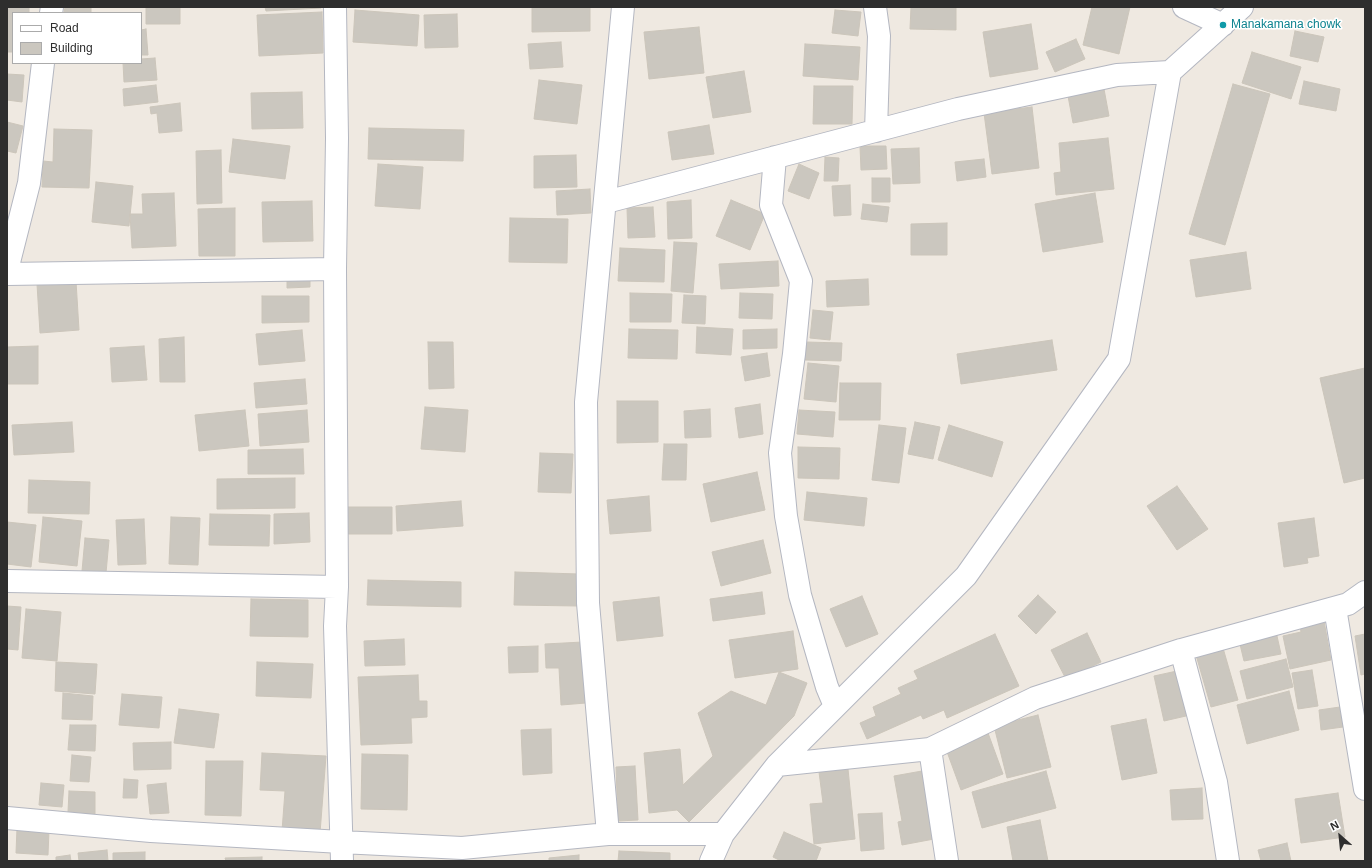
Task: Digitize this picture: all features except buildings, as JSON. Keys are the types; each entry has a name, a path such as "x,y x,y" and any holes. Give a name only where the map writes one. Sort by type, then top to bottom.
{"street":[{"path":"335,7 337,138 334,269 337,587 335,626 342,852"},
{"path":"608,834 588,603 586,402 606,202 623,7"},
{"path":"875,7 879,36 876,131"},
{"path":"1184,7 1222,25"},
{"path":"710,861 723,834 777,765 966,576 1119,359 1170,72 1242,7"},
{"path":"7,270 29,182 43,64"},
{"path":"606,202 958,109 1117,75 1170,72"},
{"path":"775,157 771,205 801,281 794,354 780,453 786,516 800,595 827,687 836,706"},
{"path":"7,274 334,269"},
{"path":"8,581 337,587"},
{"path":"777,765 930,749 1035,698 1180,650 1348,604 1365,592"},
{"path":"1335,608 1365,790"},
{"path":"1180,650 1216,782 1228,861"},
{"path":"930,749 947,861"},
{"path":"7,818 151,830 342,852 462,848 608,834 723,834"}],"place":[{"name":"Manakamana chowk","path":"1223,25"}]}
